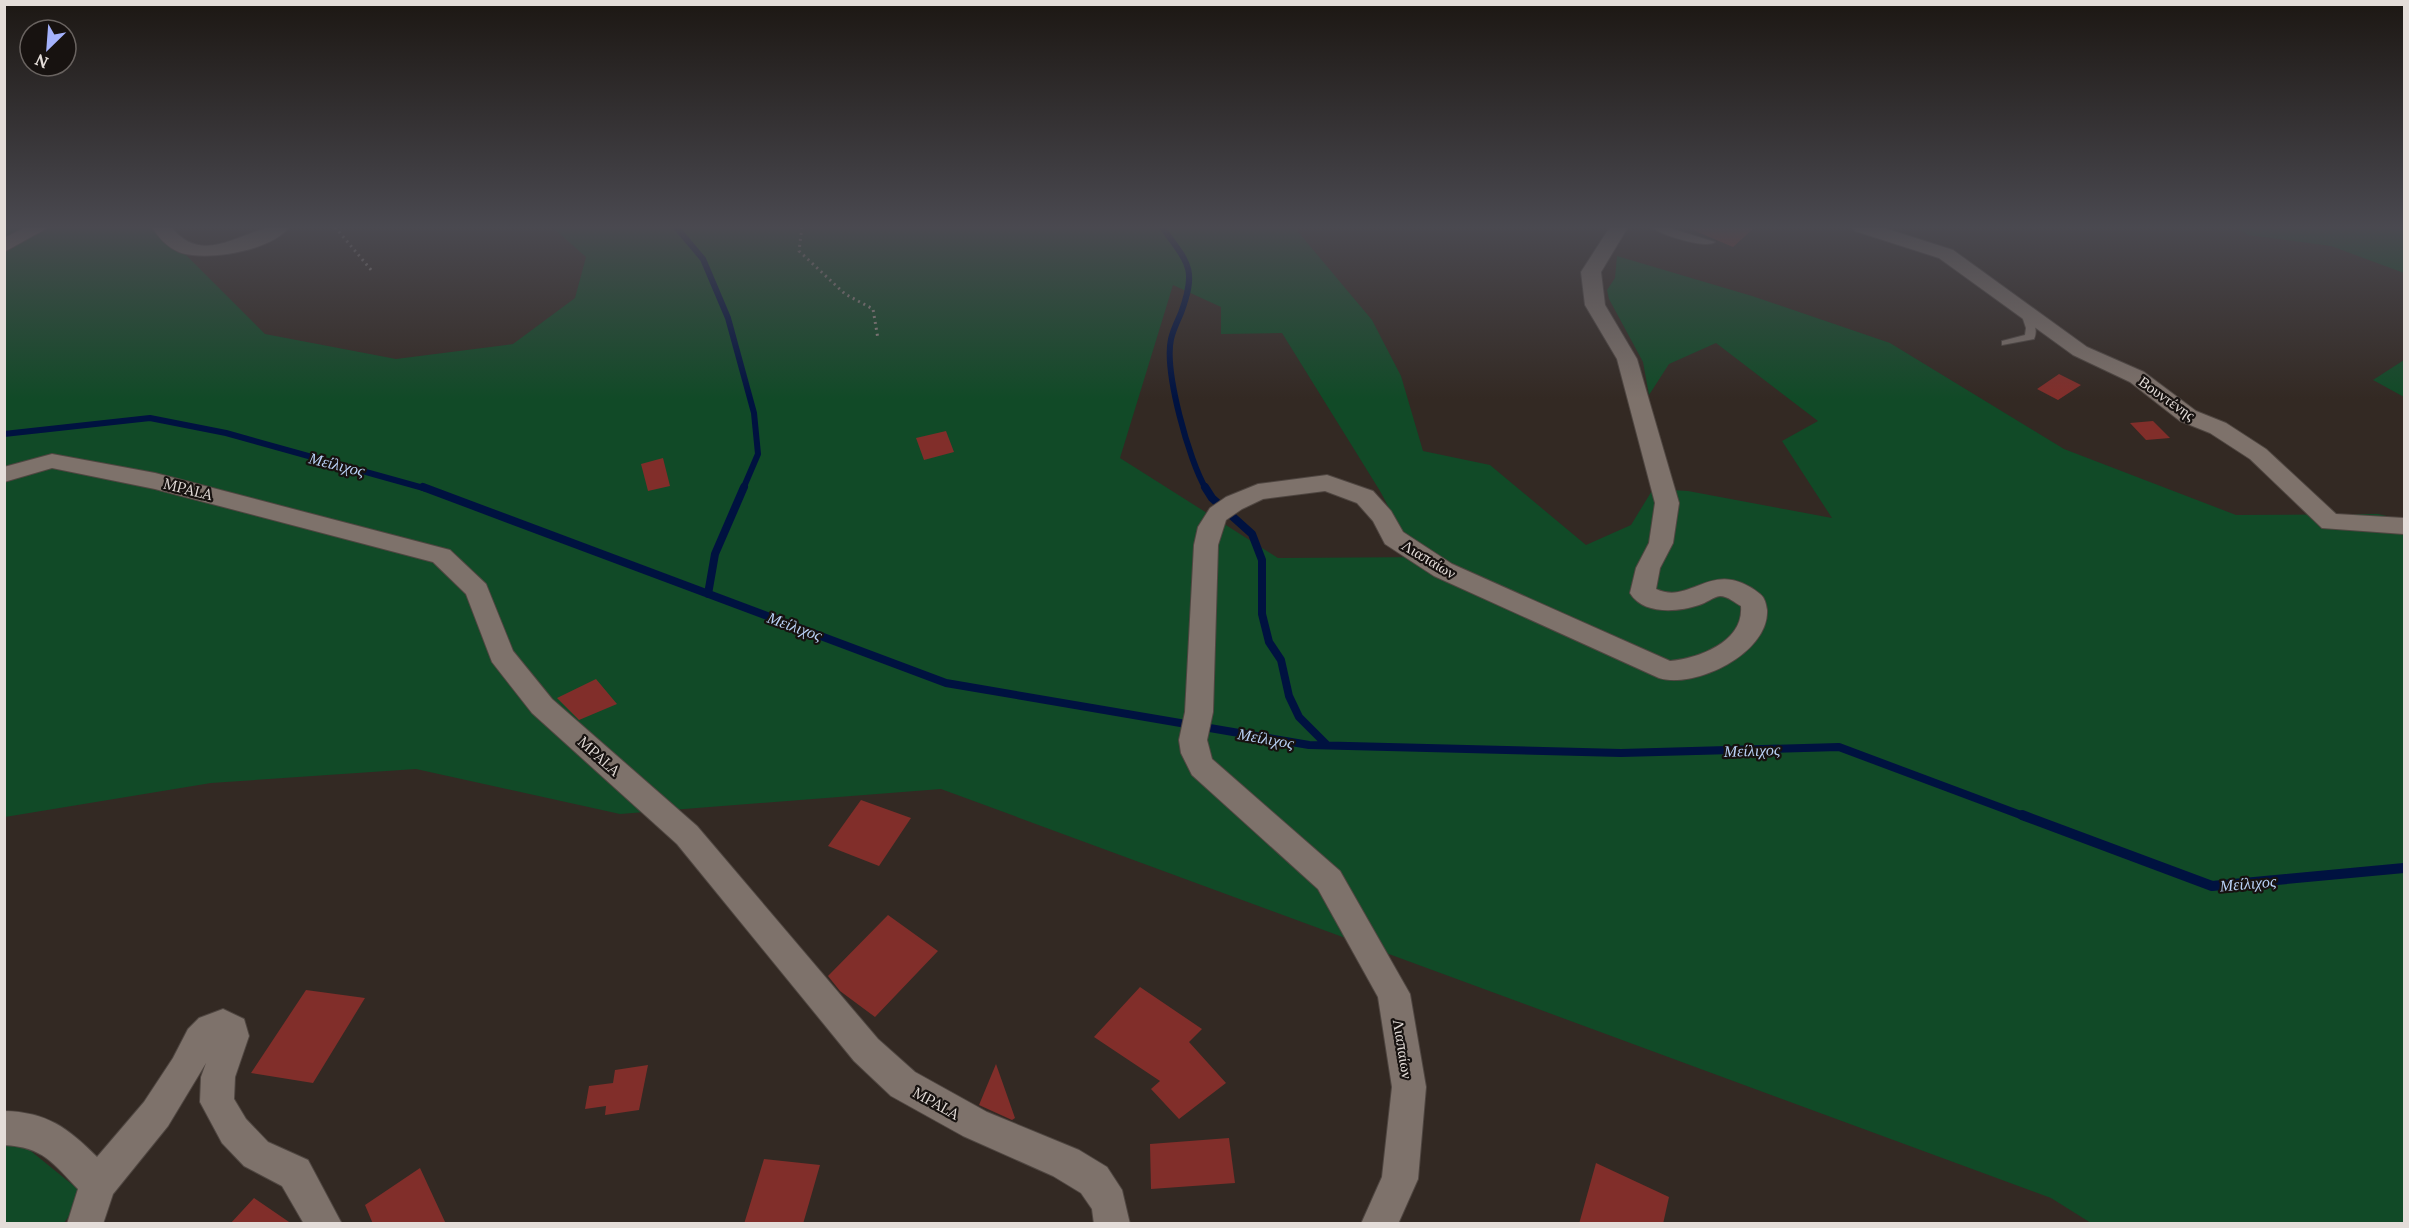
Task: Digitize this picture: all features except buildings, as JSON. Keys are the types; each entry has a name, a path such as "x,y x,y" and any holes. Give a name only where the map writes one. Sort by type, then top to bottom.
{"street":[{"name":"Λιαπαίων","path":"1379,1224 1400,1179 1409,1087 1394,994 1329,880 1275,829 1202,767 1193,751 1206,545 1210,527 1226,509 1258,492 1327,483 1365,497 1383,517 1394,538 1443,570 1668,670 1691,670 1733,650 1754,620 1754,602 1732,589 1714,588 1694,598 1671,602 1655,601 1643,593 1648,568 1661,543 1668,503 1627,359 1595,305 1592,284"},
{"name":"Βουντένης","path":"1987,284 2080,351 2137,377 2188,416 2218,429 2258,454 2330,522 2404,525"},
{"name":"MPALA","path":"4,475 52,461 155,481 441,555 477,590 501,655 542,706 687,835 866,1050 903,1084 975,1124 1066,1163 1094,1180 1109,1203 1112,1224"},
{"path":"85,1224 98,1184 156,1114 185,1070 200,1040 211,1029 223,1025 232,1030 232,1036 218,1077 217,1102 234,1131 256,1154 296,1173 324,1224"},
{"path":"4,1128 30,1129 62,1147 98,1184"}],"lane":[{"path":"2006,343 2030,337 2031,328 2026,313"}],"path":[{"path":"835,284 845,294 873,309 878,339"}],"green space":[{"path":"5,284 215,284 265,334 396,359 513,344 575,298 579,284 1342,284 1372,320 1401,376 1423,451 1490,465 1586,545 1631,525 1653,489 1688,491 1832,518 1782,441 1818,421 1716,343 1669,364 1649,395 1643,362 1609,299 1607,290 1611,284 1713,284 1890,343 2064,449 2236,515 2378,514 2404,520 2404,1223 2091,1223 2051,1198 941,789 620,814 416,769 211,783 5,817","holes":["1173,285 1221,307 1221,334 1282,333 1380,491 1404,536 1434,557 1278,558 1120,458"]},
{"path":"2404,360 2404,397 2373,380"},
{"path":"11,1135 84,1194 64,1223 5,1223 4,1137"}],"waterway":[{"path":"714,284 728,318 754,413 758,454 743,489"},
{"path":"1189,284 1171,339 1171,372 1186,438 1206,489"},
{"name":"Μείλιχος","path":"4,434 150,418 226,433 427,489"},
{"name":"Μείλιχος","path":"423,487 708,594"},
{"path":"708,594 715,554 744,487"},
{"path":"1205,487 1212,498 1252,534 1262,560 1262,614 1269,642 1281,660 1289,696 1299,717 1327,745"},
{"name":"Μείλιχος","path":"708,594 946,683 1309,745 1621,753 1839,747 2026,817"},
{"name":"Μείλιχος","path":"2022,815 2212,886 2404,868"}]}
